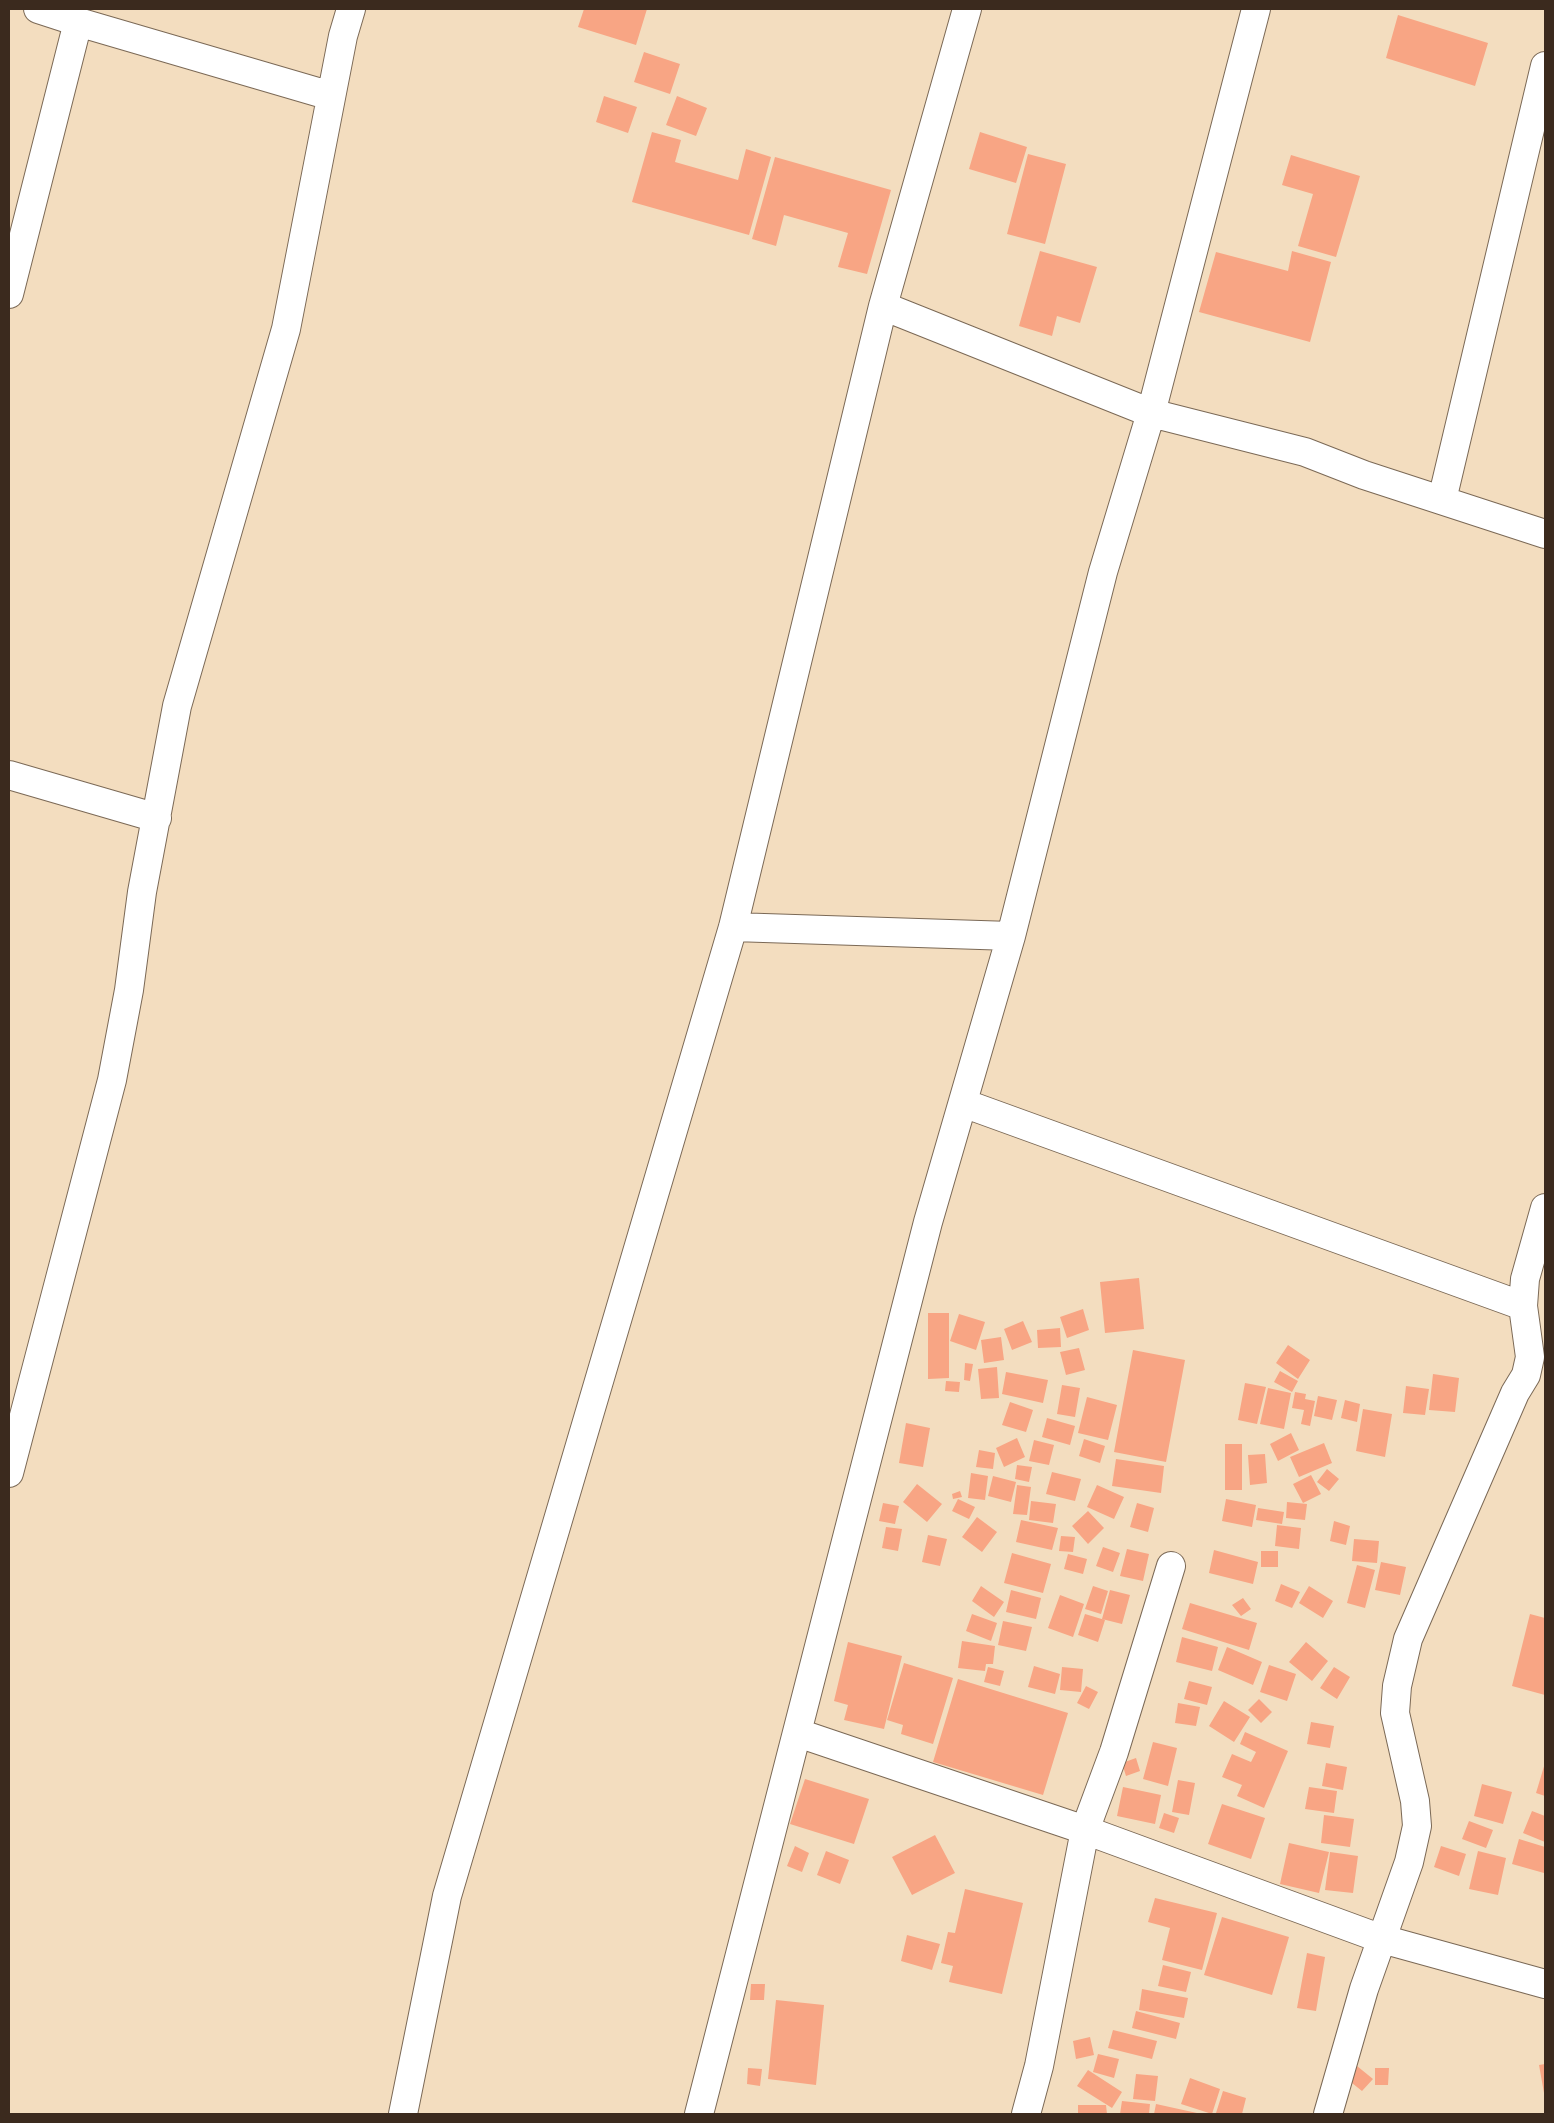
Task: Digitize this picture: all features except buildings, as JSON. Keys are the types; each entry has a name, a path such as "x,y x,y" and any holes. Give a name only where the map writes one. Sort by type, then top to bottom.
{"street":[{"path":"38,9 331,96"},
{"path":"9,1473 15,1423 112,1080 130,990 142,892 177,706 286,329 343,36 351,9"},
{"path":"403,2114 448,1896 733,926 883,306 967,9"},
{"path":"699,2114 928,1222 1011,936 1103,572 1151,413 1256,9"},
{"path":"9,294 78,22"},
{"path":"1442,500 1545,66"},
{"path":"883,306 1151,413 1305,452 1364,475 1545,534"},
{"path":"9,775 157,818"},
{"path":"733,926 1011,936"},
{"path":"963,1103 1522,1306"},
{"path":"1328,2114 1364,1989 1409,1862 1417,1826 1415,1801 1395,1713 1397,1686 1408,1639 1515,1393 1526,1375 1530,1357 1536,1348 1522,1306 1525,1279 1545,1208"},
{"path":"1026,2114 1039,2066 1085,1830 1114,1752 1171,1566"},
{"path":"798,1733 1085,1830 1382,1939 1545,1984"}]}
